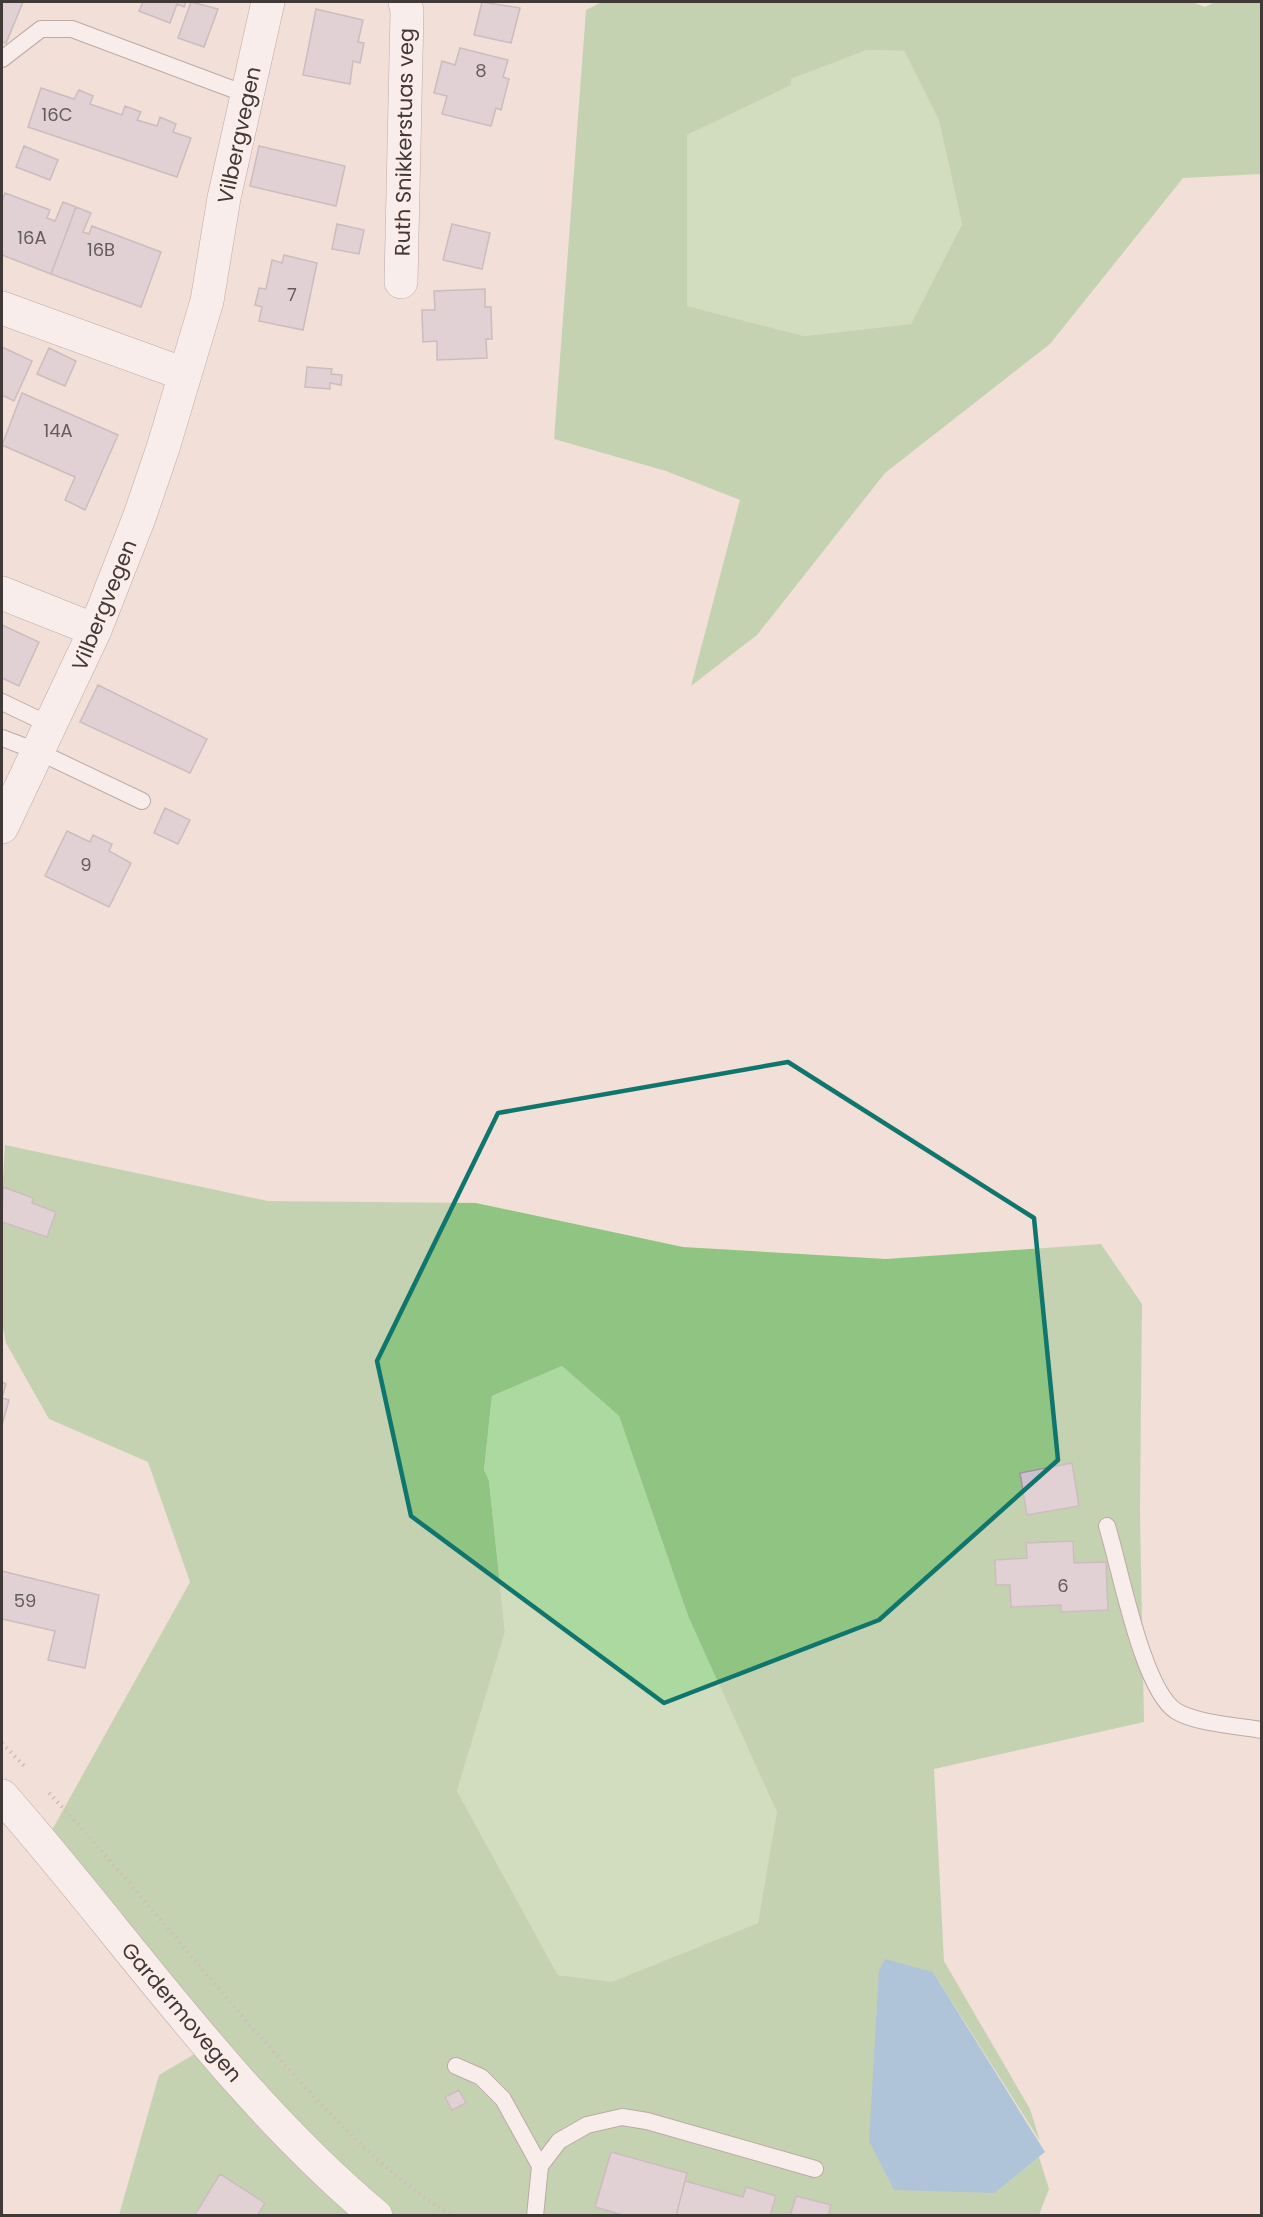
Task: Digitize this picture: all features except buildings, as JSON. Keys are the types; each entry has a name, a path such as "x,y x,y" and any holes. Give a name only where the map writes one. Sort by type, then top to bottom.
{"street":[{"name":"Vilbergvegen","path":"2,827 95,630 139,518 163,448 207,301 224,198 268,2"},
{"name":"Ruth Snikkerstuas veg","path":"401,282 407,11 405,2"},
{"path":"2,308 184,374"},
{"path":"2,593 95,630"},
{"name":"Gardermovegen","path":"2,1796 58,1860 201,2038 253,2098 294,2142 376,2216"}],"lane":[{"path":"2,59 41,29 72,29 248,95"},
{"path":"2,702 45,738 142,801"},
{"path":"2,738 45,738"},
{"path":"1107,1527 1133,1626 1150,1675 1174,1710 1188,1716 1262,1730"},
{"path":"456,2066 481,2077 503,2099 540,2166"},
{"path":"535,2216 540,2166 559,2141 587,2125 622,2117 647,2121 815,2169"}],"path":[{"path":"2,1743 32,1775"},
{"path":"47,1791 144,1899 223,1996 370,2155 410,2187 453,2216"}],"highlighted area":[{"path":"788,1062 1034,1218 1058,1460 879,1620 664,1703 411,1516 377,1361 498,1113"}],"green space":[{"path":"602,2 1192,2 1205,7 1215,2 1261,2 1261,174 1183,178 1050,344 885,473 757,635 691,686 740,500 666,471 554,439 586,10","holes":["867,50 904,51 939,121 962,224 911,324 804,336 687,306 687,135 791,85 791,79"]},
{"path":"867,50 904,51 939,121 962,224 911,324 804,336 687,306 687,135 790,85 791,79"},
{"path":"5,1145 268,1201 476,1203 683,1247 886,1259 1101,1244 1142,1304 1140,1513 1144,1722 934,1769 944,1961 1030,2109 1040,2141 933,1972 995,2193 1039,2157 1049,2189 1039,2215 119,2215 159,2075 215,2042 52,1830 190,1582 148,1462 49,1419 6,1343 2,1322 2,1197","holes":["562,1366 619,1416 688,1616 777,1812 758,1923 612,1982 558,1975 457,1791 505,1632 489,1481 484,1470 492,1396"]},
{"path":"562,1366 619,1416 688,1616 778,1812 758,1923 612,1983 558,1975 457,1791 505,1632 489,1481 484,1471 492,1396"}],"water":[{"path":"885,1959 933,1972 1045,2152 995,2193 894,2190 869,2141 879,1970"}]}
